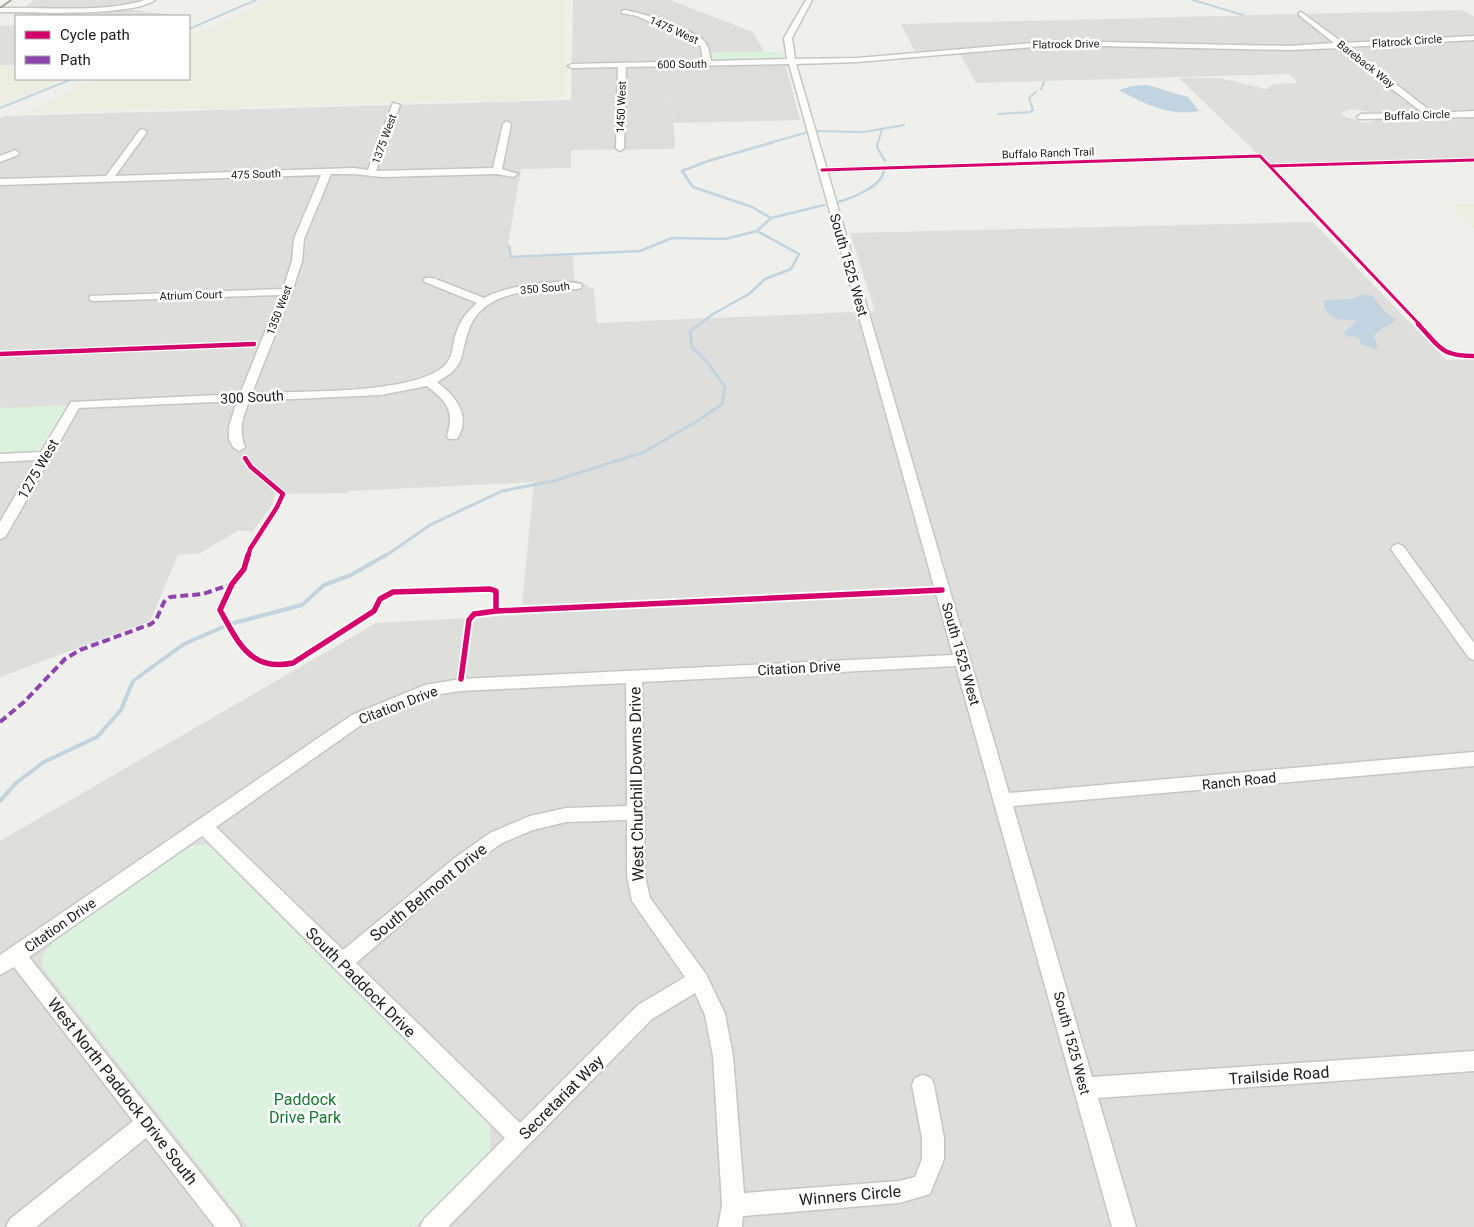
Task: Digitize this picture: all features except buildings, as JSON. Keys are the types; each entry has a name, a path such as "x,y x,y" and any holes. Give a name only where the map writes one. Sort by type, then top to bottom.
{"street":[{"path":"0,4 5,0"},
{"path":"0,10 107,9 131,7 152,0"},
{"name":"South 1525 West","path":"808,0 807,6 788,38 792,61 1124,1226"},
{"path":"101,15 107,9"},
{"name":"1475 West","path":"624,12 638,14 699,40 705,45 707,63"},
{"name":"Bareback Way","path":"1301,14 1431,115"},
{"name":"Flatrock Circle","path":"1341,45 1474,38"},
{"name":"Flatrock Drive","path":"792,61 875,58 1056,43 1273,48 1341,45"},
{"name":"600 South","path":"572,66 792,61"},
{"name":"1450 West","path":"620,148 622,65"},
{"name":"1375 West","path":"371,173 396,105"},
{"name":"Buffalo Circle","path":"1361,117 1474,114"},
{"path":"497,171 507,124"},
{"path":"109,178 143,132"},
{"path":"0,159 15,152"},
{"name":"475 South","path":"0,182 327,172 394,174 497,171 512,174"},
{"name":"1350 West","path":"239,448 235,438 234,426 287,292 297,261 299,239 327,172"},
{"path":"429,280 485,302"},
{"name":"350 South","path":"485,302 522,288 577,286"},
{"name":"Atrium Court","path":"94,298 287,292"},
{"path":"453,436 458,424 457,412 445,394 429,382 456,360 464,323 472,312 485,302"},
{"name":"300 South","path":"75,405 381,391 429,382"},
{"name":"1275 West","path":"0,534 75,405"},
{"path":"0,458 45,456"},
{"path":"1398,550 1474,654"},
{"name":"Citation Drive","path":"8,960 358,719 431,689 962,660"},
{"name":"West Churchill Downs Drive","path":"634,677 636,876 641,901 699,980 715,1014 724,1056 734,1205 730,1227"},
{"name":"Ranch Road","path":"1003,800 1162,789 1351,769 1474,759"},
{"name":"South Belmont Drive","path":"342,963 462,862 496,838 530,823 566,815 635,813"},
{"name":"South Paddock Drive","path":"203,826 520,1138"},
{"name":"West North Paddock Drive South","path":"8,960 148,1123 229,1227"},
{"name":"Secretariat Way","path":"432,1227 645,1012 699,980"},
{"name":"Trailside Road","path":"1084,1088 1474,1061"},
{"name":"Winners Circle","path":"734,1205 900,1192 922,1186 933,1159 933,1138 923,1085"},
{"path":"18,1227 148,1123"}],"shaded area":[{"path":"34,0 149,0 127,9 171,15 32,15 50,8 26,7"},
{"path":"271,0 567,0 567,98 22,113 95,80 190,80 190,37"},
{"path":"573,0 670,0 753,32 764,52 701,53 701,59 697,61 669,62 675,149 571,150 571,168 521,169 508,245 512,258 573,256 574,279 594,289 597,323 875,311 850,233 1313,222 1446,360 1474,359 1474,1227 0,1227 0,841 376,623 521,615 534,482 349,491 349,493 275,494 272,506 252,532 239,530 200,553 178,555 150,621 0,677 0,118 6,116 571,100"},
{"path":"1462,10 1474,16 1474,110 1373,112 1350,109 1343,112 1343,116 1365,123 1376,120 1474,117 1474,160 1270,166 1179,78 1219,78 1266,89 1274,84 1298,83 1289,74 976,83 960,54 915,51 901,24"},
{"path":"15,25 15,65 0,65 0,26"},
{"path":"781,64 786,67 800,120 673,123 669,66"},
{"path":"15,65 15,80 63,80 0,106 0,66"},
{"path":"1448,204 1474,204 1474,228"}],"green space":[{"path":"782,51 783,58 779,60 719,61 711,59 711,53"},
{"path":"75,405 45,456 0,458 0,408"},
{"name":"Paddock Drive Park","path":"212,844 490,1126 490,1151 415,1227 248,1227 42,967 43,955 52,943 189,846"}],"water":[{"path":"1146,85 1188,97 1199,111 1178,112 1157,108 1119,90 1132,86"},
{"path":"1365,294 1373,296 1385,312 1396,320 1376,333 1374,336 1378,348 1373,349 1360,344 1361,341 1356,337 1347,337 1344,333 1357,321 1332,317 1323,302 1327,300 1351,299"}],"waterway":[{"path":"190,29 256,0"},
{"path":"1193,0 1243,15"},
{"path":"0,108 70,80"},
{"path":"1041,89 1044,82"},
{"path":"999,114 1030,112 1033,110 1029,98 1036,92"},
{"path":"818,131 864,132 904,125"},
{"path":"878,143 882,129"},
{"path":"769,143 805,133"},
{"path":"771,218 752,207 693,187 682,171 708,161 774,142"},
{"path":"878,142 877,147 885,161"},
{"path":"838,202 858,195 872,187 882,177 884,171"},
{"path":"771,218 824,205"},
{"path":"757,231 771,218"},
{"path":"509,246 511,257 640,251 672,238 725,239 757,231"},
{"path":"698,325 713,314 749,294 765,279 791,269 799,254 757,231"},
{"path":"384,557 430,525 502,491 554,481 644,452 699,420 722,404 725,387 708,363 692,347 690,331 700,324"},
{"path":"0,801 16,783 44,762 97,737 121,710 133,681 184,644 230,624 302,605 324,585 351,575 386,555"}],"marked path":[{"path":"0,722 24,702 65,659 80,650 151,624 156,620 164,602 170,597 203,594 232,584"}],"cycle path":[{"name":"Buffalo Ranch Trail","path":"822,170 1260,156 1445,352 1455,356 1474,356"},
{"path":"1270,166 1474,160"},
{"path":"0,354 254,344"},
{"path":"245,458 251,467 283,494 277,507 250,549 244,569 232,584 220,610 240,643 256,660 267,665 279,666 293,663 374,611 380,599 393,592 490,589 496,591 496,611"},
{"path":"461,679 469,620 474,614 496,611 942,590"}]}
